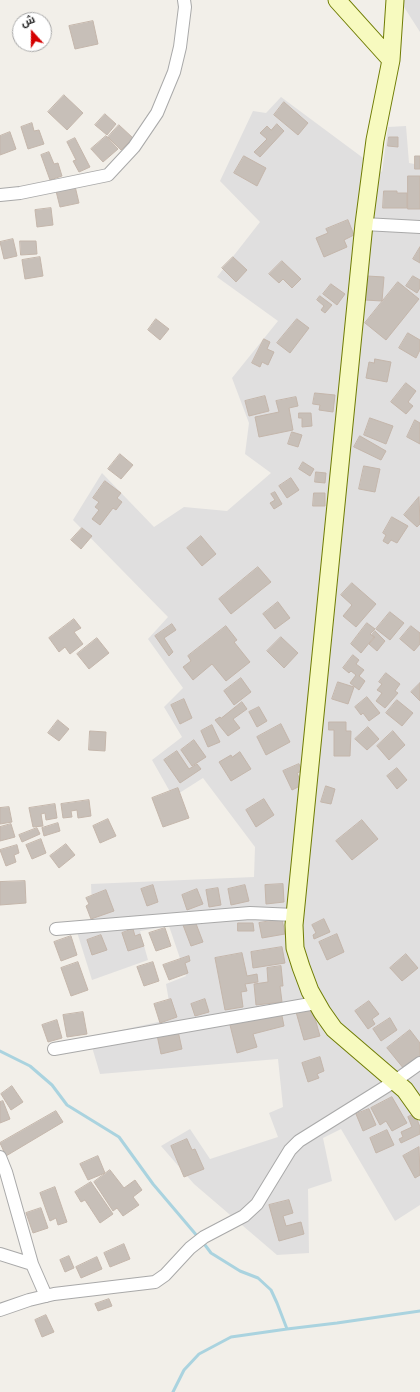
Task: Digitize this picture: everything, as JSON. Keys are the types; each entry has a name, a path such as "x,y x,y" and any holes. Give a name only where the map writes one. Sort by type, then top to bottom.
{"street":[{"path":"0,195 20,193 108,175 134,147 157,113 174,72 185,7 184,0"},
{"path":"337,0 391,60"},
{"path":"396,0 391,60 375,140 364,224 295,915 295,948 305,979 316,1003 334,1030 405,1090 420,1111"},
{"path":"364,224 420,226"},
{"path":"56,929 250,913 295,915"},
{"path":"54,1049 316,1003"},
{"path":"0,1310 46,1296 155,1282 165,1275 190,1248 204,1237 244,1216 257,1204 290,1150 299,1141 395,1081 420,1063"},
{"path":"0,1157 6,1172 32,1264 46,1296"},
{"path":"0,1254 32,1264"}],"shaded area":[{"path":"401,0 420,0 420,32 404,7"},
{"path":"281,97 382,172 388,127 406,126 409,163 420,165 420,1205 395,1221 341,1129 323,1138 332,1181 308,1189 309,1253 277,1255 194,1184 161,1146 190,1129 210,1159 278,1137 269,1113 283,1107 278,1059 100,1074 89,1037 172,1019 166,984 186,976 169,926 140,931 148,960 92,980 77,932 93,930 91,884 254,877 255,847 203,778 173,797 152,760 182,737 164,707 183,688 148,639 168,617 73,520 102,473 154,527 184,507 227,511 271,473 245,454 249,423 232,378 278,321 217,277 260,222 220,181 253,111 266,113"}],"building":[{"path":"93,21 98,44 75,49 69,26"},
{"path":"64,95 83,113 67,130 48,112"},
{"path":"284,102 308,123 298,135 274,115"},
{"path":"105,114 116,124 107,135 95,125"},
{"path":"32,123 34,131 39,130 44,144 28,149 21,127"},
{"path":"277,124 284,131 260,157 254,152 267,139 260,133 267,126 271,130"},
{"path":"119,125 133,138 121,150 108,137"},
{"path":"10,132 16,149 0,155 0,136"},
{"path":"106,136 118,149 103,162 91,149"},
{"path":"389,137 398,137 398,147 388,146"},
{"path":"75,138 90,167 79,172 73,161 76,160 67,142"},
{"path":"49,152 54,164 58,163 62,176 50,180 41,155"},
{"path":"244,156 266,168 257,186 234,173"},
{"path":"415,156 420,156 420,169 415,169"},
{"path":"408,176 420,176 420,209 408,209"},
{"path":"75,186 79,203 60,207 56,191"},
{"path":"384,191 407,193 407,208 383,208"},
{"path":"51,208 53,225 37,227 35,210"},
{"path":"348,220 354,235 344,240 347,247 324,257 316,238 328,233 326,229"},
{"path":"13,239 17,256 4,259 0,242"},
{"path":"20,241 36,241 37,254 21,255"},
{"path":"420,247 420,263 413,259"},
{"path":"40,257 43,276 25,279 22,260"},
{"path":"233,257 247,270 236,282 222,268"},
{"path":"282,261 301,279 292,288 283,279 279,283 269,274"},
{"path":"367,276 384,277 382,301 365,300"},
{"path":"413,276 420,280 420,288 417,293 406,286"},
{"path":"398,282 419,299 386,340 365,323"},
{"path":"331,284 345,294 337,305 323,294"},
{"path":"320,296 332,305 325,313 321,310 324,306 317,300"},
{"path":"156,319 169,329 160,340 148,330"},
{"path":"297,319 309,328 290,353 277,343"},
{"path":"408,333 420,340 420,350 416,358 399,348"},
{"path":"264,339 270,342 267,349 274,352 268,365 262,362 260,367 252,363"},
{"path":"375,359 391,362 387,382 366,378 369,362 374,363"},
{"path":"406,383 416,391 408,402 413,406 406,414 391,402"},
{"path":"315,393 335,395 333,412 319,410 320,405 313,404"},
{"path":"265,396 269,411 249,416 245,401"},
{"path":"296,397 298,406 289,408 293,430 259,437 255,417 279,412 276,401"},
{"path":"299,413 311,413 312,426 302,427 302,418 299,418"},
{"path":"370,418 393,426 386,444 364,435"},
{"path":"415,420 420,423 420,444 407,437"},
{"path":"292,432 302,435 298,447 288,444"},
{"path":"360,436 386,451 381,460 354,447"},
{"path":"120,454 133,465 121,479 108,469"},
{"path":"303,462 314,469 310,476 299,469"},
{"path":"364,466 380,469 375,492 359,489"},
{"path":"316,472 326,473 325,483 315,482"},
{"path":"291,478 299,490 287,498 279,486"},
{"path":"105,481 121,493 117,498 122,502 116,510 113,508 100,525 92,519 99,510 95,507 99,502 93,498"},
{"path":"275,492 282,504 274,509 270,503 275,500 271,494"},
{"path":"314,493 325,493 325,506 313,506"},
{"path":"419,497 420,524 417,527 404,515"},
{"path":"392,517 408,526 397,543 391,540 388,544 383,541 386,535 383,533"},
{"path":"82,528 92,536 81,549 71,540"},
{"path":"201,536 216,554 202,566 187,548"},
{"path":"258,567 271,582 231,614 219,599"},
{"path":"352,583 376,604 356,627 343,616 352,605 341,595"},
{"path":"278,602 290,618 275,629 263,614"},
{"path":"390,612 404,623 390,640 376,629"},
{"path":"74,619 81,628 74,632 83,644 70,654 65,647 59,652 49,638"},
{"path":"367,623 375,629 370,634 374,637 361,653 351,644"},
{"path":"172,624 176,630 164,638 173,652 169,656 155,636"},
{"path":"226,626 237,640 234,642 250,662 226,681 212,664 193,680 183,667 191,661 188,656"},
{"path":"411,626 420,633 420,644 414,651 400,639"},
{"path":"375,631 385,641 377,651 369,644 375,637 372,635"},
{"path":"281,637 298,653 284,668 267,651"},
{"path":"97,638 109,653 89,669 77,654"},
{"path":"353,655 359,660 356,664 364,670 359,676 365,681 359,690 350,683 356,675 351,671 349,673 343,668"},
{"path":"386,673 400,684 395,691 398,693 385,708 376,701 382,693 377,690 382,684 379,682"},
{"path":"241,678 251,692 234,705 224,691"},
{"path":"338,682 354,687 348,704 332,699"},
{"path":"420,683 420,701 411,692"},
{"path":"367,697 380,713 369,721 363,713 361,715 355,707"},
{"path":"184,699 192,718 180,724 171,705"},
{"path":"397,700 413,713 402,726 386,713"},
{"path":"242,702 247,709 233,719 240,728 228,736 215,720 220,717 221,718"},
{"path":"259,707 267,721 257,727 249,712"},
{"path":"58,720 69,729 59,741 48,733"},
{"path":"329,722 346,722 346,731 351,731 350,756 334,756 334,730 329,730"},
{"path":"281,724 290,742 266,755 257,737"},
{"path":"212,725 220,742 208,747 201,731"},
{"path":"368,727 379,739 367,750 355,739"},
{"path":"90,731 106,732 105,751 89,750"},
{"path":"393,731 405,745 389,760 377,746"},
{"path":"194,740 206,757 192,766 181,750"},
{"path":"177,751 189,769 197,764 201,769 180,783 164,760"},
{"path":"240,752 251,769 231,781 219,762"},
{"path":"299,764 302,771 297,773 302,785 292,790 283,771"},
{"path":"397,768 407,780 397,789 387,776"},
{"path":"326,786 335,789 331,804 321,802"},
{"path":"178,788 189,818 163,827 152,798"},
{"path":"264,799 274,815 256,827 246,810"},
{"path":"89,800 91,816 78,818 77,810 71,811 72,817 63,818 61,804"},
{"path":"55,804 57,818 46,820 45,813 41,814 43,826 33,827 29,808"},
{"path":"9,807 12,822 0,824 0,808"},
{"path":"108,819 116,836 100,843 93,826"},
{"path":"362,820 378,839 352,860 336,841"},
{"path":"58,823 60,831 44,836 42,828"},
{"path":"11,824 15,837 0,841 0,827"},
{"path":"37,828 40,834 22,842 19,835"},
{"path":"41,839 46,853 32,859 26,845"},
{"path":"66,844 75,855 59,868 50,856"},
{"path":"17,845 19,853 14,855 16,862 6,866 0,850"},
{"path":"25,881 26,903 0,905 0,882"},
{"path":"283,884 284,902 266,904 265,885"},
{"path":"153,885 158,902 147,906 141,889"},
{"path":"245,885 249,901 231,905 228,889"},
{"path":"218,888 221,905 209,907 206,890"},
{"path":"197,889 203,904 187,910 182,895"},
{"path":"106,890 114,911 91,919 86,906 89,904 86,898"},
{"path":"282,919 285,934 262,938 259,923"},
{"path":"324,919 330,932 314,939 313,935 316,933 312,925"},
{"path":"195,921 203,942 191,946 183,925"},
{"path":"238,923 253,923 254,931 238,931"},
{"path":"165,928 171,946 156,951 149,933"},
{"path":"133,929 135,936 140,934 144,946 128,951 122,933"},
{"path":"337,934 344,952 327,960 319,942"},
{"path":"101,935 107,950 92,955 87,940"},
{"path":"71,936 77,955 61,961 54,942"},
{"path":"282,947 285,963 253,968 251,952"},
{"path":"242,953 247,976 257,974 258,982 245,984 247,991 241,992 243,1007 225,1010 215,958"},
{"path":"406,954 418,968 402,981 390,968"},
{"path":"189,956 190,961 185,963 188,973 169,980 163,965"},
{"path":"78,962 88,990 71,996 61,968"},
{"path":"153,962 159,981 144,986 137,967"},
{"path":"281,966 283,986 280,986 282,1002 256,1005 254,984 268,982 267,968"},
{"path":"171,999 177,1017 160,1023 154,1004"},
{"path":"205,999 209,1012 195,1016 191,1004"},
{"path":"369,1001 379,1014 372,1019 375,1024 368,1029 355,1011"},
{"path":"312,1008 320,1036 304,1040 296,1012"},
{"path":"281,1011 284,1026 253,1034 257,1047 237,1053 230,1025"},
{"path":"83,1012 87,1034 67,1037 63,1015"},
{"path":"390,1018 397,1030 381,1041 373,1029"},
{"path":"57,1020 62,1038 48,1042 42,1025"},
{"path":"410,1030 420,1043 420,1056 404,1069 387,1048"},
{"path":"178,1031 182,1049 161,1054 157,1035"},
{"path":"320,1057 324,1071 317,1074 319,1078 308,1082 302,1063"},
{"path":"12,1086 23,1102 11,1110 1,1094"},
{"path":"392,1097 407,1123 392,1131 386,1121 380,1125 371,1108"},
{"path":"3,1101 10,1119 0,1123 0,1102"},
{"path":"369,1109 376,1125 363,1131 356,1114"},
{"path":"56,1111 63,1122 6,1156 0,1143"},
{"path":"415,1114 420,1127 420,1134 401,1143 399,1139 403,1137 401,1132 412,1127 408,1117"},
{"path":"387,1130 394,1145 376,1153 370,1138"},
{"path":"187,1139 192,1150 195,1149 204,1169 184,1177 171,1146"},
{"path":"419,1147 420,1175 415,1178 403,1156"},
{"path":"98,1156 105,1173 88,1180 80,1164"},
{"path":"110,1170 124,1188 135,1180 142,1190 133,1197 139,1205 123,1216 117,1208 113,1211 94,1182"},
{"path":"91,1182 113,1214 100,1223 85,1200 81,1202 75,1192"},
{"path":"55,1187 67,1222 58,1225 56,1218 50,1221 40,1193"},
{"path":"289,1200 293,1213 283,1216 286,1226 301,1222 304,1234 279,1241 269,1205"},
{"path":"41,1208 48,1228 33,1233 26,1213"},
{"path":"124,1244 130,1259 110,1267 104,1253"},
{"path":"69,1256 74,1268 65,1272 60,1260"},
{"path":"97,1257 102,1269 81,1278 76,1267"},
{"path":"109,1299 112,1306 98,1311 95,1304"},
{"path":"46,1315 54,1332 42,1337 35,1320"}],"waterway":[{"path":"0,1051 30,1066 52,1085 67,1105 119,1137 153,1184 198,1237"},
{"path":"202,1241 211,1253 240,1271 258,1278 271,1290 287,1329"},
{"path":"173,1392 184,1370 199,1354 231,1337 420,1311"}]}
